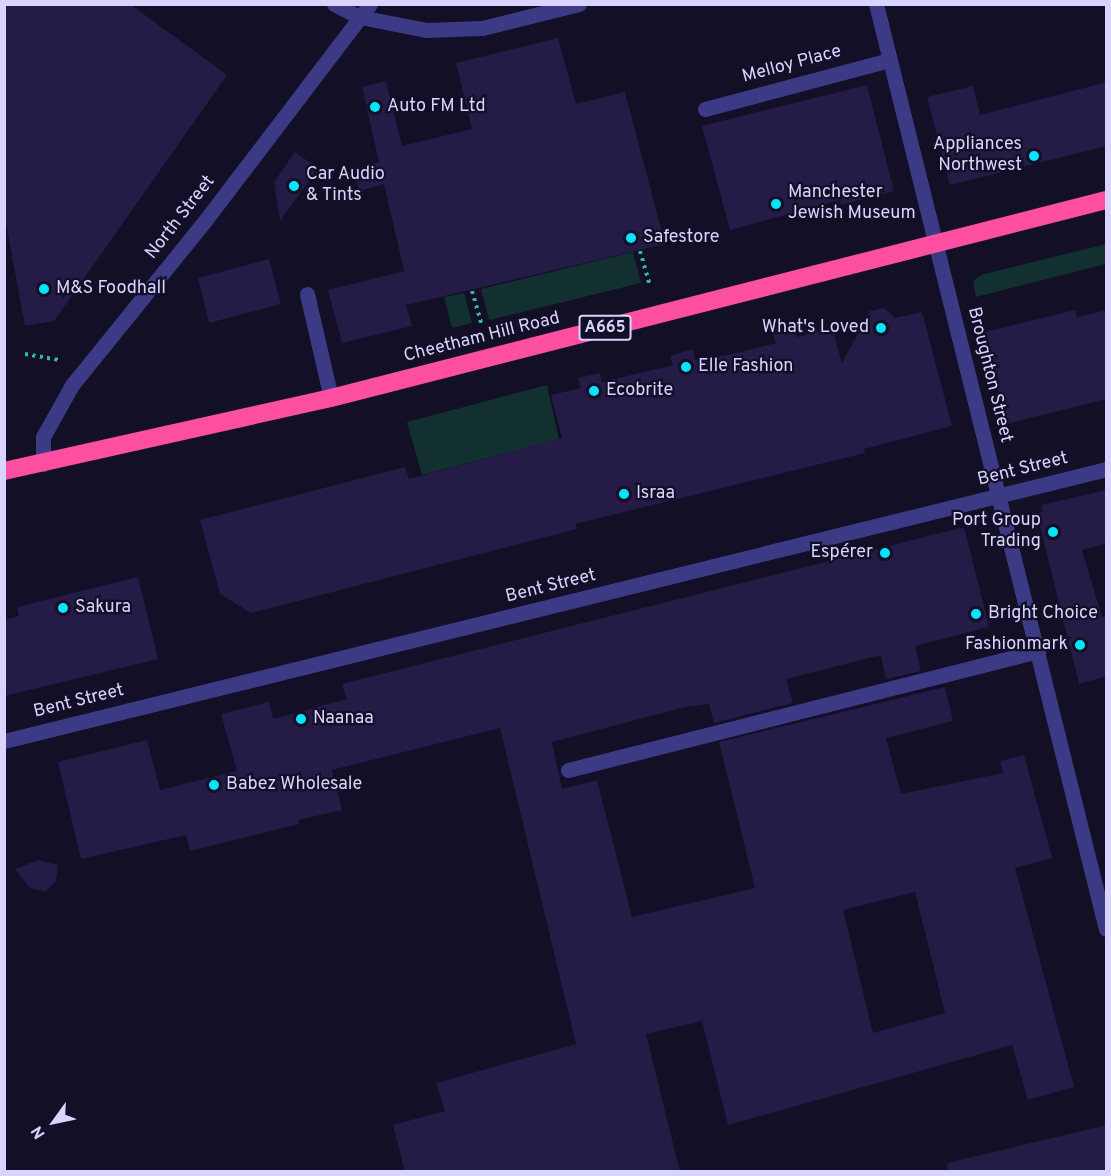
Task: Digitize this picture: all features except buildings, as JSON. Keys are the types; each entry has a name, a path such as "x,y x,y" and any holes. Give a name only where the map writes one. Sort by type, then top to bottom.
{"highway":[{"name":"Cheetham Hill Road","path":"4,471 332,398 937,246 1107,200"}],"street":[{"path":"334,4 360,17 426,30 482,28 579,4"},
{"name":"North Street","path":"43,464 43,437 72,385 204,222 370,4"},
{"name":"Broughton Street","path":"876,4 1107,929"},
{"name":"Melloy Place","path":"705,109 889,60"},
{"path":"307,294 332,398"},
{"name":"Bent Street","path":"4,741 1107,469"},
{"path":"568,770 1038,651"}],"path":[{"path":"640,251 650,285"},
{"path":"472,291 482,327"},
{"path":"26,354 59,360"}],"green space":[{"path":"1106,244 1106,264 976,297 973,281 981,275"},
{"path":"633,252 641,283 489,320 481,289"},
{"path":"464,293 472,323 452,328 444,297"},
{"path":"547,385 559,439 422,475 407,422"}],"place":[{"name":"Auto FM Ltd","path":"375,107"},
{"name":"Appliances Northwest","path":"1034,156"},
{"name":"Car Audio & Tints","path":"294,186"},
{"name":"Manchester Jewish Museum","path":"776,204"},
{"name":"Safestore","path":"631,238"},
{"name":"M&S Foodhall","path":"44,289"},
{"name":"What's Loved","path":"881,328"},
{"name":"Elle Fashion","path":"686,367"},
{"name":"Ecobrite","path":"594,391"},
{"name":"Israa","path":"624,494"},
{"name":"Port Group Trading","path":"1053,532"},
{"name":"Espérer","path":"885,553"},
{"name":"Sakura","path":"63,608"},
{"name":"Bright Choice","path":"976,614"},
{"name":"Fashionmark","path":"1080,645"},
{"name":"Naanaa","path":"301,719"},
{"name":"Babez Wholesale","path":"214,785"}]}
